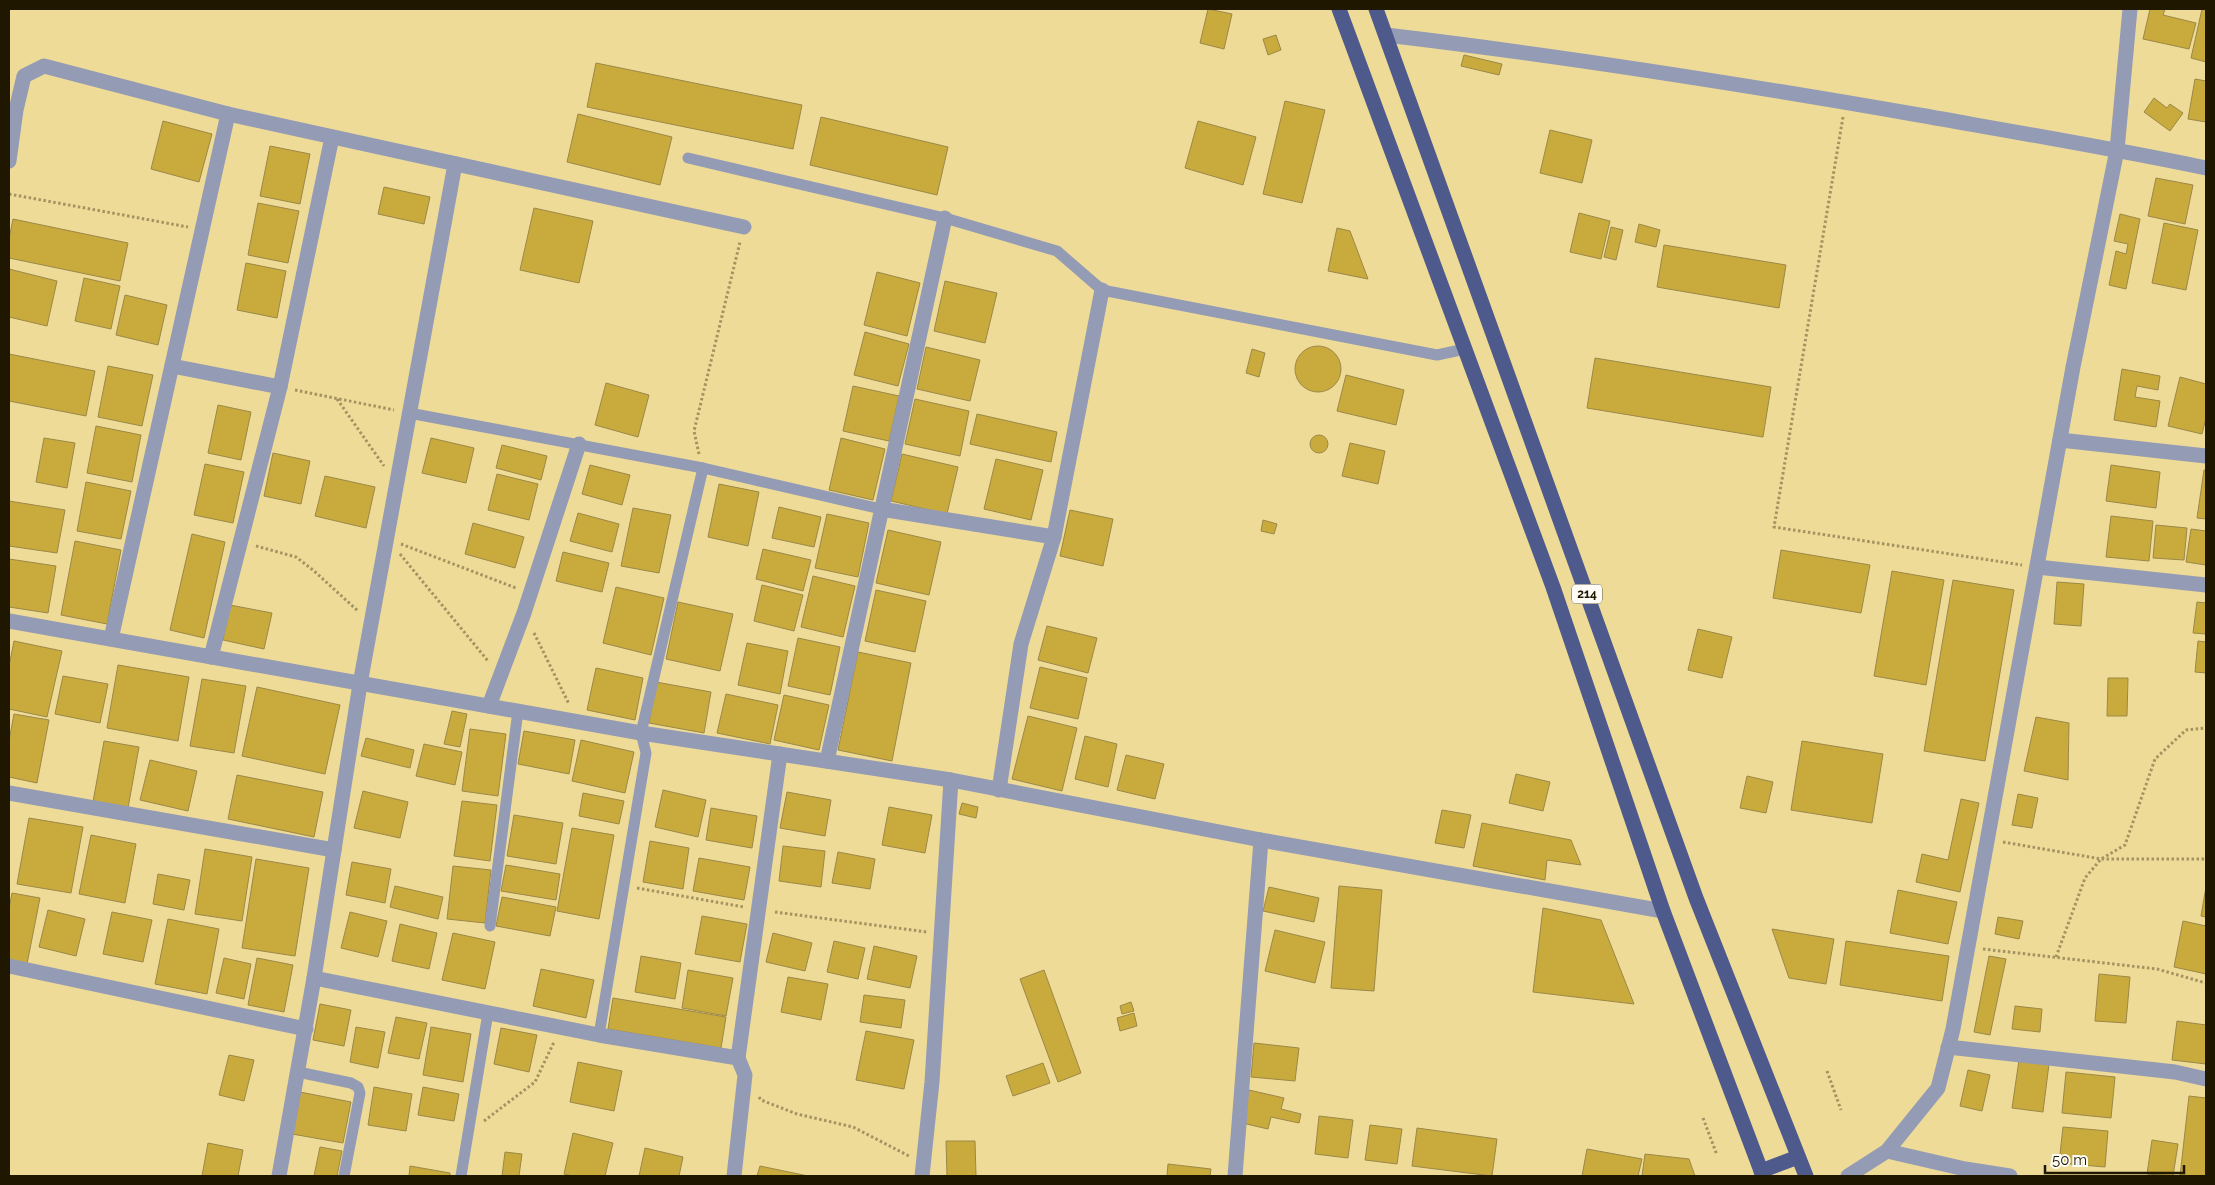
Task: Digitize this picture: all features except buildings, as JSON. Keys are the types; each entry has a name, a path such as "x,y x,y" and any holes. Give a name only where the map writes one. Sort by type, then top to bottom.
{"highway":[{"name":"214","path":"1339,9 1553,587 1664,911 1762,1174"},
{"name":"214","path":"1376,9 1696,898 1806,1176"},
{"path":"1762,1174 1798,1157"}],"street":[{"path":"1848,1176 1887,1151 1938,1088 1948,1048 2060,440 2117,150 2128,14"},
{"path":"1386,35 1540,53 1814,95 2206,168"},
{"path":"9,161 16,110 24,76 44,66 228,114 744,226"},
{"path":"110,640 228,114"},
{"path":"211,657 280,387 332,137"},
{"path":"279,1176 306,1029 360,684 455,164"},
{"path":"827,761 945,218"},
{"path":"999,790 1022,644 1054,537 1102,290"},
{"path":"172,366 280,387"},
{"path":"2060,440 2206,456"},
{"path":"490,706 524,613 579,444"},
{"path":"881,509 1054,537"},
{"path":"2037,567 2206,585"},
{"path":"9,621 641,733 951,780 1261,840 1664,911"},
{"path":"734,1176 745,1075 738,1058 780,754"},
{"path":"923,1170 932,1082 951,780"},
{"path":"9,794 334,850"},
{"path":"1234,1176 1261,840"},
{"path":"9,966 306,1029"},
{"path":"314,978 599,1035 738,1058"},
{"path":"1948,1048 2175,1072 2206,1079"},
{"path":"1887,1151 1964,1169 2010,1176"}],"lane":[{"path":"688,158 945,218 1057,251 1102,290 1437,354 1465,348"},
{"path":"410,413 703,468 881,509"},
{"path":"599,1035 646,753 641,733 703,468"},
{"path":"490,926 518,711"},
{"path":"461,1176 488,1013"},
{"path":"298,1072 350,1083 358,1087 360,1093 344,1176"}],"path":[{"path":"1845,102 1774,527 2037,567"},
{"path":"9,194 202,230"},
{"path":"703,468 694,431 744,226"},
{"path":"280,387 410,413"},
{"path":"337,398 396,484"},
{"path":"387,538 530,594"},
{"path":"387,538 501,676"},
{"path":"241,541 296,557 371,623"},
{"path":"524,613 577,722"},
{"path":"2056,957 2085,878 2101,859 2124,845 2155,759 2186,730 2206,728"},
{"path":"1987,839 2101,859 2206,859"},
{"path":"624,886 758,910 941,934"},
{"path":"1968,947 2157,969 2206,983"},
{"path":"468,1135 505,1103 536,1082 560,1027"},
{"path":"1827,1071 1842,1110"},
{"path":"745,1075 761,1100 797,1114 853,1127 923,1170"},
{"path":"1703,1118 1717,1155"}]}
